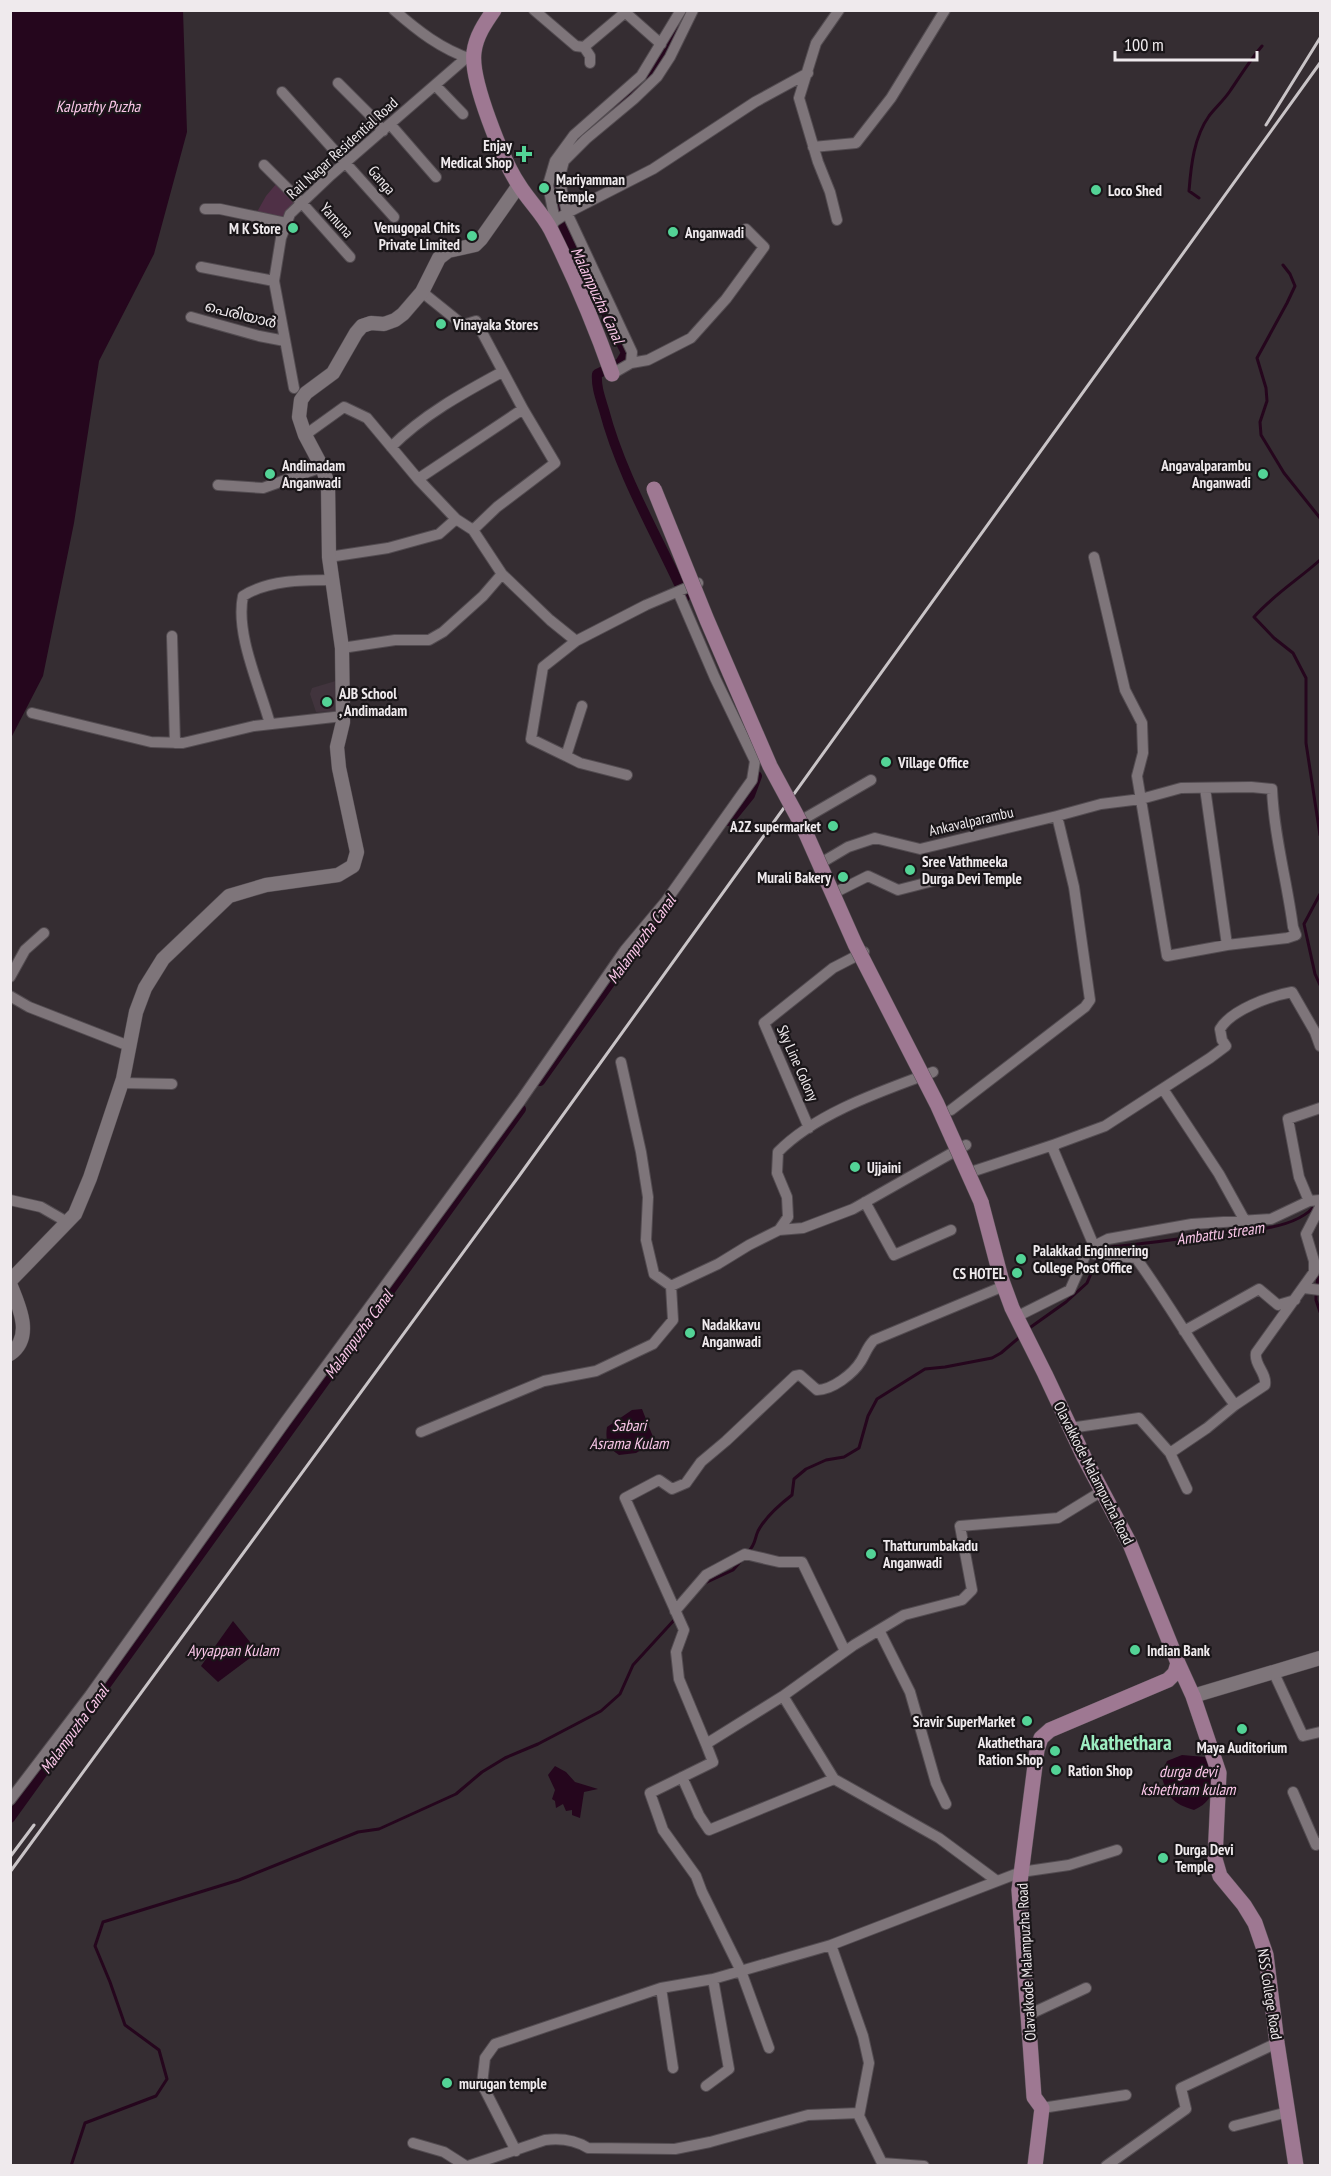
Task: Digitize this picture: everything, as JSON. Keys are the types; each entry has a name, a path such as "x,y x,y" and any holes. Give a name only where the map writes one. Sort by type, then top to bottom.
{"main road":[{"path":"494,10 480,32 470,59 499,148 519,185 552,225 610,368"},
{"name":"Olavakkode Malampuzha Road","path":"654,489 707,620 770,765 804,829 855,944 937,1104 981,1202 1004,1286 1021,1327 1130,1544 1178,1663 1175,1673 1168,1680 1050,1730 1041,1738 1037,1750 1019,1890 1034,2097 1042,2108 1035,2166"},
{"name":"NSS College Road","path":"1178,1663 1193,1696 1219,1773 1215,1859 1220,1876 1244,1905 1255,1923 1266,1955 1296,2166"}],"street":[{"path":"394,10 450,52 470,59"},
{"path":"534,10 576,46 584,47 591,56 590,63"},
{"path":"552,225 548,185 555,161 574,135 641,76 681,10"},
{"path":"631,363 632,352 567,213 560,182 564,161 657,77 670,57 693,10"},
{"path":"837,220 799,98 816,43 839,10"},
{"path":"813,147 856,143 891,98 945,10"},
{"path":"584,47 627,12 661,44"},
{"name":"Rail Nagar Residential Road","path":"294,388 274,281 281,238 290,214 386,128 470,59"},
{"path":"552,225 567,213 653,169 755,102 808,73"},
{"path":"338,83 436,177"},
{"path":"436,86 463,114"},
{"name":"Ganga","path":"282,92 394,217"},
{"name":"Yamuna","path":"264,165 302,203 350,257"},
{"path":"10,1354 16,1350 24,1331 21,1311 10,1283 75,1214 90,1178 122,1083 136,1012 145,988 163,959 229,896 266,885 338,875 353,866 357,852 339,768 337,747 344,716 342,648 329,557 328,484 299,417 300,400 333,373 345,356 356,333 362,327 371,323 384,324 403,314 422,292 439,258 448,251 475,244 481,239 519,185"},
{"path":"205,209 219,209 286,223"},
{"path":"610,368 648,360 691,338 720,306 764,247 746,229"},
{"path":"201,267 274,281"},
{"path":"422,292 463,325 476,321 502,372 555,463 496,507 473,530"},
{"name":"പെരിയാർ","path":"190,317 259,336 285,340"},
{"path":"391,447 404,434 457,396 502,372"},
{"path":"305,435 344,407 367,418 418,479 456,519 473,530 502,574 550,620 576,641"},
{"path":"418,479 523,409"},
{"path":"218,484 263,488 322,467"},
{"path":"329,557 388,548 439,534 456,519"},
{"path":"1094,557 1125,690 1142,723 1143,753 1137,776 1167,956 1227,945 1205,788"},
{"path":"342,648 395,640 429,640 443,632 483,596 502,574"},
{"path":"270,724 243,639 241,604 243,596 253,590 285,582 332,580"},
{"path":"627,775 580,763 531,740 543,667 576,641 646,605 698,583"},
{"path":"10,1800 97,1685 312,1384 521,1100 625,950 666,902 746,791 752,780 755,760 715,678 680,591"},
{"path":"172,636 175,743"},
{"path":"566,756 582,706"},
{"path":"32,713 151,742 175,743 254,726 344,716"},
{"path":"747,744 765,731"},
{"path":"807,818 871,780"},
{"name":"Ankavalparambu","path":"826,860 848,847 876,838 920,849 1101,804 1141,799 1181,788 1272,789 1275,829 1296,935 1227,945"},
{"path":"951,1110 1085,1007 1089,1000 1074,887 1057,816"},
{"path":"838,891 868,876 898,890 941,879"},
{"path":"10,977 25,950 44,933"},
{"name":"Sky Line Colony","path":"809,1128 764,1023 832,968 864,952"},
{"path":"974,1171 1105,1126 1226,1046 1220,1029 1224,1021 1271,996 1292,992 1315,1032 1320,1046"},
{"path":"10,996 29,1006 129,1046"},
{"path":"621,1062 641,1152 648,1197 646,1240 654,1274 671,1287"},
{"path":"779,1230 788,1217 787,1197 777,1173 778,1152 791,1139 809,1128 882,1091 933,1072"},
{"path":"122,1083 172,1084"},
{"path":"1163,1089 1219,1174 1245,1221"},
{"path":"1184,1331 1259,1289 1278,1305 1296,1300 1313,1289 1314,1261 1306,1234 1312,1223 1315,1203 1299,1177 1288,1119 1320,1108"},
{"path":"1056,1144 1053,1149 1092,1250"},
{"path":"671,1287 779,1230 803,1228 853,1209 966,1145"},
{"path":"10,1200 41,1207 67,1222"},
{"path":"865,1202 894,1255 951,1230"},
{"path":"1021,1327 1070,1290 1092,1250 1108,1239 1192,1224 1271,1219 1315,1203"},
{"path":"1092,1250 1110,1256 1136,1258 1156,1285 1207,1368 1235,1405"},
{"path":"769,2048 741,1971 696,1876 663,1830 650,1793 712,1762 679,1679 676,1652 684,1630 625,1498 660,1480 672,1489 686,1483 701,1462 795,1376 800,1375 806,1378 812,1386 821,1390 843,1379 857,1366 874,1340 1004,1286"},
{"path":"421,1432 544,1381 596,1371 654,1344 672,1320 671,1287"},
{"path":"1170,1453 1266,1385 1266,1380 1255,1358 1256,1353 1296,1300"},
{"path":"1070,1428 1139,1418 1170,1453 1187,1490"},
{"path":"706,1744 783,1696 845,1651 904,1615 962,1600 972,1590 960,1526 1058,1518 1102,1491"},
{"path":"675,1611 706,1575 745,1554 779,1562 802,1562 845,1651"},
{"path":"879,1630 910,1692 936,1783 946,1804"},
{"path":"1193,1696 1320,1658"},
{"path":"1273,1671 1304,1736 1320,1732"},
{"path":"783,1696 834,1779 939,1838 997,1881"},
{"path":"682,1777 699,1815 709,1830 834,1779"},
{"path":"1293,1792 1316,1845 1320,1843"},
{"path":"516,2151 482,2084 485,2058 495,2044 661,1988 741,1971 831,1945 1021,1872 1069,1865 1117,1850"},
{"path":"831,1945 863,2036 869,2063 859,2113 882,2164 924,2166"},
{"path":"706,2086 729,2069 713,1978"},
{"path":"661,1988 673,2068"},
{"path":"1028,2015 1086,1988"},
{"path":"1114,2164 1186,2109 1181,2088 1277,2043"},
{"path":"1042,2108 1126,2095"},
{"path":"1234,2126 1288,2112"},
{"path":"414,2143 444,2152 467,2166 545,2140 558,2138 582,2144 588,2148 675,2149 711,2142 808,2115 859,2113"}],"shaded area":[{"path":"277,183 296,202 288,208 282,218 257,212"},
{"name":"AJB School , Andimadam","path":"339,680 341,711 316,712 310,694 312,688"}],"water":[{"name":"Kalpathy Puzha","path":"11,10 183,11 187,132 154,254 99,361 74,523 43,676 11,738"},
{"name":"Sabari Asrama Kulam","path":"642,1409 655,1442 636,1453 619,1455 608,1444 607,1427 632,1410"},
{"name":"Ayyappan Kulam","path":"233,1621 250,1642 253,1650 250,1658 218,1682 201,1666"},
{"name":"durga devi kshethram kulam","path":"1182,1755 1205,1757 1213,1781 1208,1800 1194,1810 1180,1805 1171,1798 1161,1774 1167,1761"},
{"path":"555,1766 566,1772 575,1782 598,1789 584,1792 580,1818 572,1815 572,1810 566,1811 563,1804 556,1808 555,1801 552,1799 555,1790 548,1775"}],"waterway":[{"name":"Malampuzha Canal","path":"593,128 638,87 658,62 681,24"},
{"path":"1199,198 1189,191 1192,161 1200,133 1209,116 1228,94 1262,46"},
{"name":"Malampuzha Canal","path":"557,171 554,200 560,220 626,353 620,363 597,374 601,401 620,458 685,597"},
{"name":"Ambattu stream","path":"1283,265 1295,286 1257,358 1266,388 1267,401 1260,422 1261,435 1284,473 1320,518"},
{"name":"Ambattu stream","path":"1320,560 1269,601 1254,617 1274,638 1293,653 1306,678 1306,743 1320,835"},
{"name":"Malampuzha Canal","path":"729,821 750,795 757,776"},
{"name":"Ambattu stream","path":"1320,894 1304,924 1315,974 1320,985"},
{"name":"Malampuzha Canal","path":"540,1081 655,920"},
{"name":"Malampuzha Canal","path":"10,1818 521,1109"},
{"name":"Ambattu stream","path":"1105,1253 1111,1247 1274,1227 1301,1217 1316,1204"},
{"path":"1028,1329 1066,1302 1087,1283 1096,1262 1101,1258"},
{"name":"Ambattu stream","path":"1317,1287 1318,1272"},
{"name":"Ambattu stream","path":"1316,1293 1320,1312"},
{"path":"748,1552 765,1520 792,1495 794,1479 806,1469 826,1460 844,1457 859,1448 868,1416 877,1399 925,1369 992,1358 1021,1336"},
{"path":"705,1583 733,1570 740,1562"},
{"path":"71,2166 85,2123 156,2096 167,2079 159,2050 125,2025 95,1946 103,1922 239,1880 358,1832 379,1829 456,1794 482,1772 505,1758 538,1744 601,1711 620,1694 633,1665 676,1618"}],"railway":[{"path":"1266,125 1320,38"},
{"path":"10,1872 519,1176 1320,63"},
{"path":"10,1857 34,1825"}],"place":[{"name":"Enjay Medical Shop","path":"524,154"},
{"name":"Mariyamman Temple","path":"544,188"},
{"name":"Loco Shed","path":"1096,190"},
{"name":"M K Store","path":"293,228"},
{"name":"Anganwadi","path":"673,232"},
{"name":"Venugopal Chits Private Limited","path":"472,236"},
{"name":"Vinayaka Stores","path":"441,324"},
{"name":"Andimadam Anganwadi","path":"270,474"},
{"name":"Angavalparambu Anganwadi","path":"1263,474"},
{"name":"AJB School , Andimadam","path":"327,702"},
{"name":"Village Office","path":"886,762"},
{"name":"A2Z supermarket","path":"833,826"},
{"name":"Sree Vathmeeka Durga Devi Temple","path":"910,870"},
{"name":"Murali Bakery","path":"843,877"},
{"name":"Ujjaini","path":"855,1167"},
{"name":"Palakkad Enginnering College Post Office","path":"1021,1259"},
{"name":"CS HOTEL","path":"1017,1273"},
{"name":"Nadakkavu Anganwadi","path":"690,1333"},
{"name":"Thatturumbakadu Anganwadi","path":"871,1554"},
{"name":"Indian Bank","path":"1135,1650"},
{"name":"Sravir SuperMarket","path":"1027,1721"},
{"name":"Maya Auditorium","path":"1242,1729"},
{"name":"Akathethara Ration Shop","path":"1055,1751"},
{"name":"Ration Shop","path":"1056,1770"},
{"name":"Durga Devi Temple","path":"1163,1858"},
{"name":"murugan temple","path":"447,2083"}],"district":[{"name":"Akathethara","path":"1126,1742"}]}
